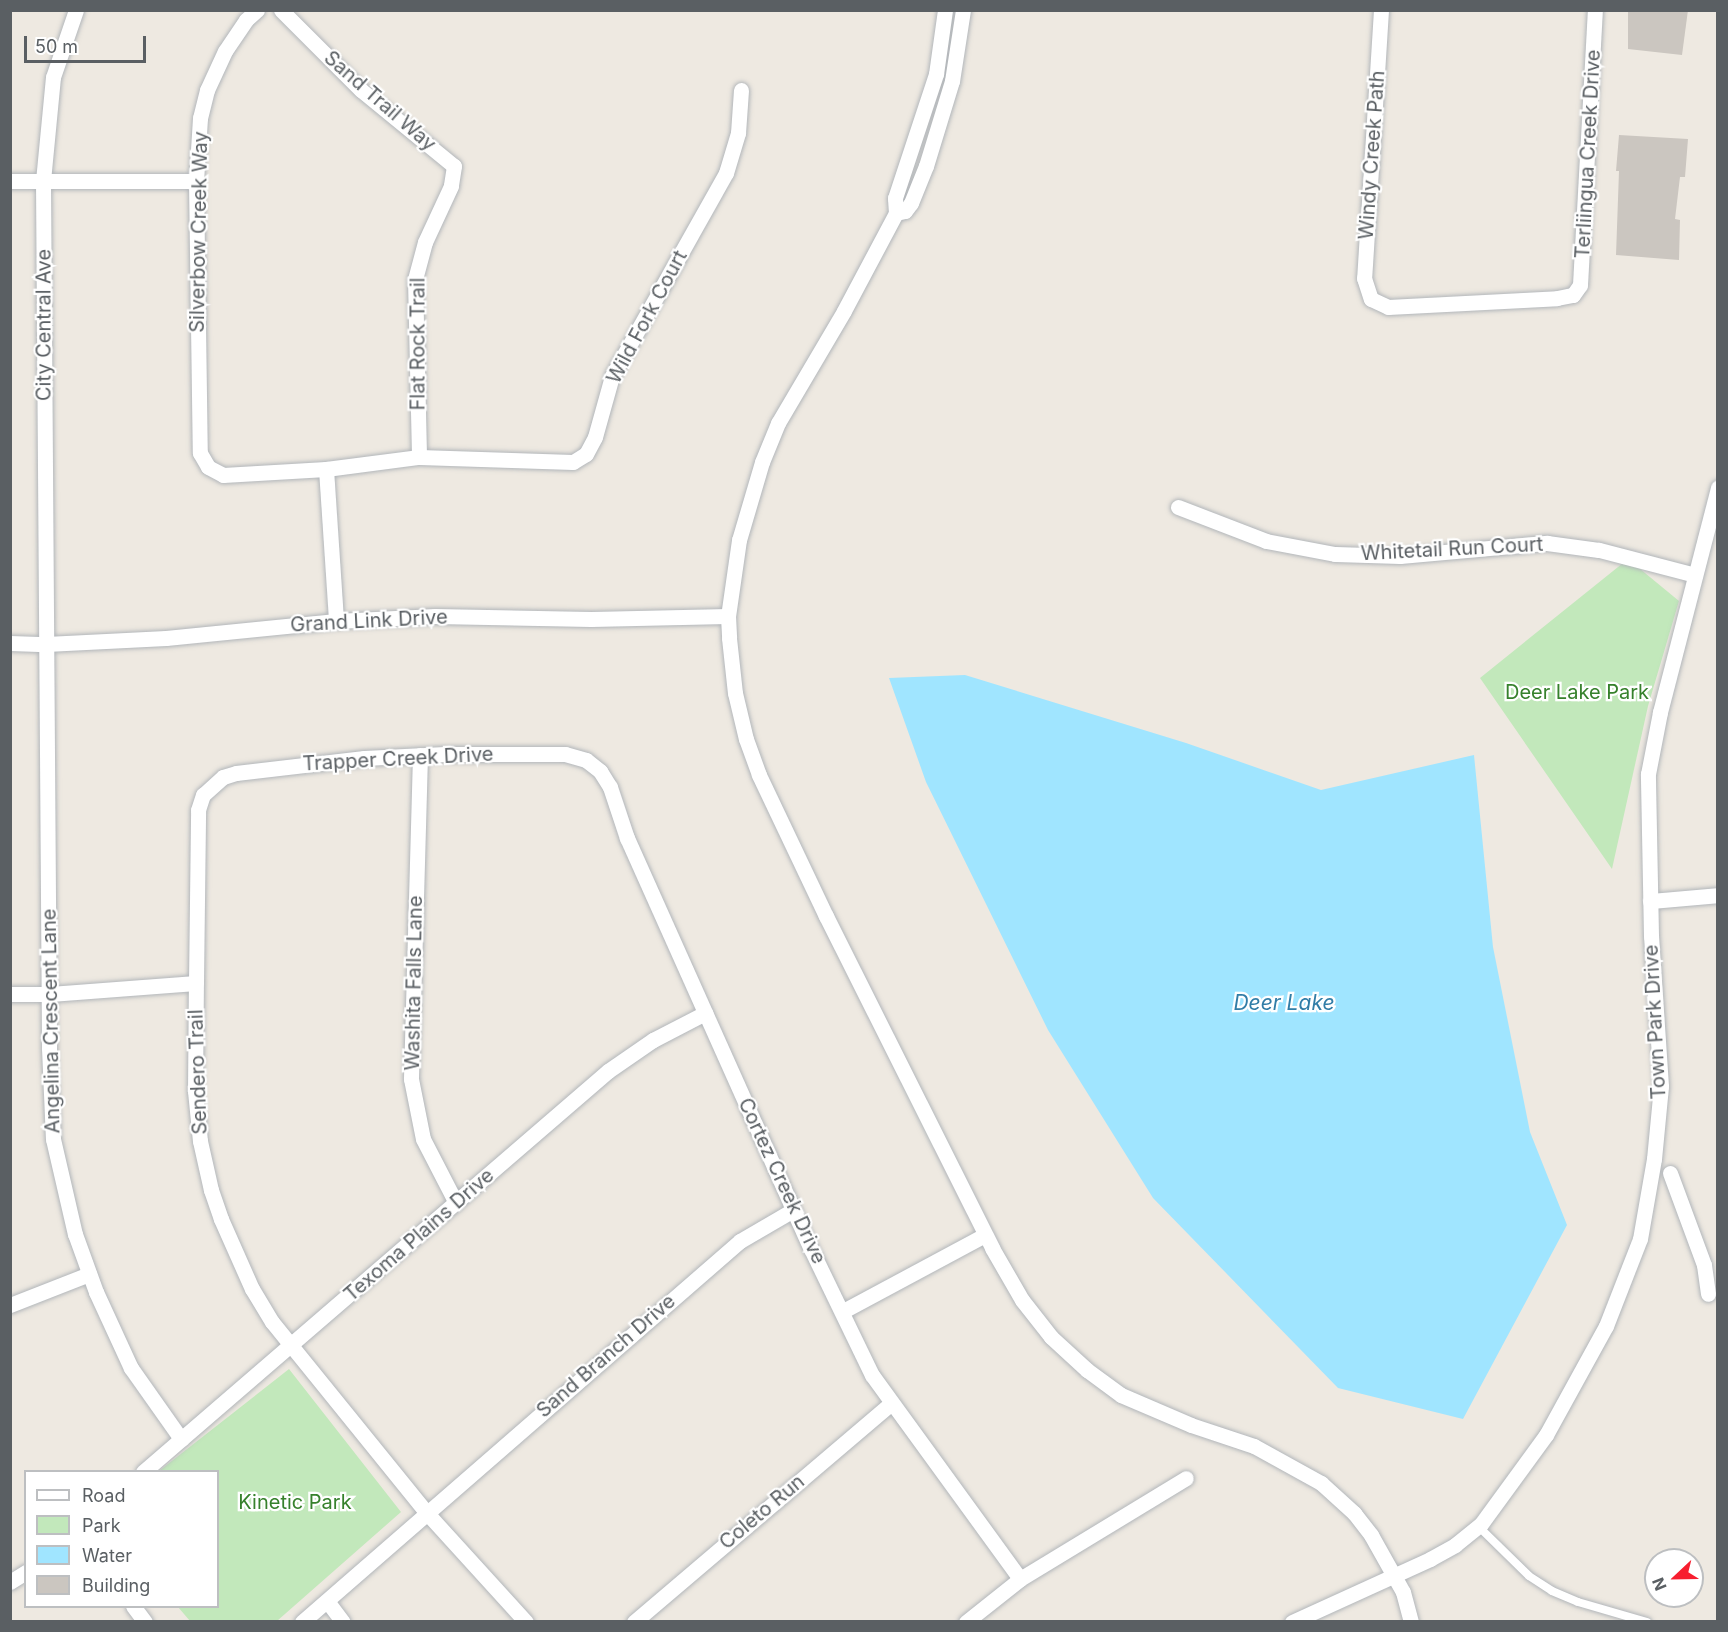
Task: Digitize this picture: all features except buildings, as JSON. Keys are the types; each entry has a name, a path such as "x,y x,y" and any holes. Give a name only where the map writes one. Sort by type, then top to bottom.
{"street":[{"name":"City Central Ave","path":"46,644 43,181 53,77 75,10"},
{"name":"Silverbow Creek Way","path":"208,467 200,453 196,181 200,118 207,90 225,51 246,20 257,10"},
{"name":"Sand Trail Way","path":"281,10 361,90 454,166"},
{"path":"945,10 936,74 895,198 896,213 844,311 778,423 762,462 739,540 728,616 735,693 746,739 759,775 826,916 985,1235 1022,1300 1051,1336 1087,1370 1121,1395 1191,1425 1254,1446 1321,1483 1354,1513 1371,1535 1403,1592 1411,1622"},
{"path":"896,213 905,211 911,203 926,166 952,81 963,10"},
{"name":"Windy Creek Path","path":"1381,10 1364,278 1371,299 1388,307 1547,299 1573,295"},
{"name":"Terliingua Creek Drive","path":"1573,295 1580,285 1581,274 1595,10"},
{"name":"Wild Fork Court","path":"208,467 224,475 326,469 419,457 573,462 586,454 595,437 612,376 726,173 738,133 741,90"},
{"name":"Flat Rock Trail","path":"419,457 415,279 424,242 451,186 454,166"},
{"path":"10,181 196,181"},
{"path":"326,469 336,621"},
{"name":"Town Park Drive","path":"1292,1622 1455,1545 1478,1526 1546,1435 1606,1326 1640,1239 1654,1159 1660,1086 1650,901 1648,774 1718,487"},
{"name":"Whitetail Run Court","path":"1178,507 1266,541 1335,554 1400,556 1547,543 1599,550 1695,575"},
{"name":"Grand Link Drive","path":"10,644 166,638 336,621 435,616 591,619 728,616"},
{"name":"Angelina Crescent Lane","path":"46,644 50,994 48,1048 53,1139 75,1234 89,1274 131,1368 181,1439"},
{"name":"Trapper Creek Drive","path":"213,784 236,773 364,758 420,755 565,754 586,760"},
{"name":"Washita Falls Lane","path":"420,755 411,1079 423,1139 456,1203"},
{"name":"Cortez Creek Drive","path":"586,760 600,771 610,787 627,838 793,1210 872,1375 1020,1579"},
{"name":"Sendero Trail","path":"213,784 203,795 198,810 195,1090 200,1141 211,1190 233,1249 252,1289 291,1345 426,1512 526,1622"},
{"path":"1650,901 1718,895"},
{"path":"10,994 50,994 196,983"},
{"name":"Texoma Plains Drive","path":"145,1470 608,1071 653,1040 705,1013"},
{"path":"1670,1173 1704,1265 1708,1294"},
{"name":"Sand Branch Drive","path":"304,1619 740,1240 793,1210"},
{"path":"843,1311 985,1235"},
{"path":"10,1305 89,1274"},
{"name":"Coleto Run","path":"634,1622 891,1403"},
{"path":"966,1622 1020,1579 1186,1478"},
{"path":"10,1582 24,1573"},
{"path":"327,1601 343,1622"},
{"path":"134,1608 145,1622"}],"lane":[{"path":"1478,1526 1529,1576 1552,1591 1578,1602 1647,1622"}],"green space":[{"name":"Deer Lake Park","path":"1628,559 1679,601 1648,706 1612,869 1480,678"},
{"name":"Kinetic Park","path":"289,1369 401,1512 277,1621 190,1621 179,1608 219,1608 219,1470 160,1470"}],"water":[{"name":"Deer Lake","path":"965,675 1186,743 1321,790 1474,755 1493,947 1530,1132 1567,1225 1463,1419 1338,1388 1153,1198 1048,1030 926,782 889,678"}]}
